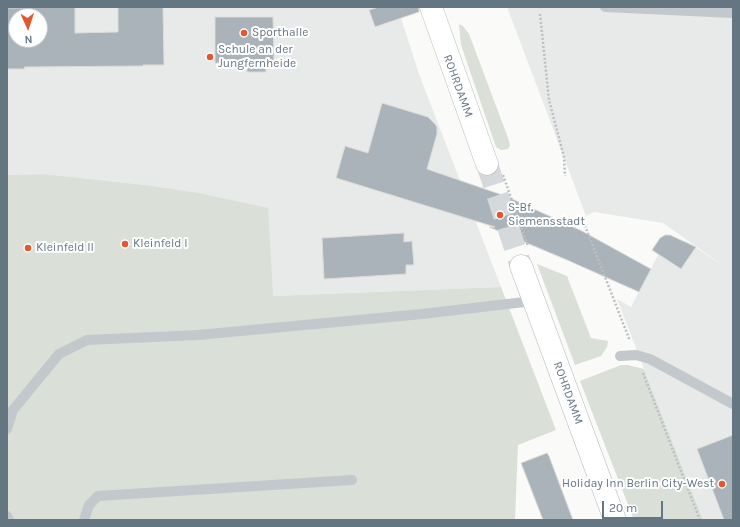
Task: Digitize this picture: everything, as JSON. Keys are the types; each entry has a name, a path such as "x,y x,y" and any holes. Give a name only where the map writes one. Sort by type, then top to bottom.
{"main road":[{"name":"ROHRDAMM","path":"431,7 487,164"},
{"name":"ROHRDAMM","path":"521,266 615,520"}],"lane":[{"path":"605,7 733,13"},
{"path":"7,429 13,410 59,354 87,340 198,335 422,314 533,300"},
{"path":"620,356 636,355 650,359 733,404"},
{"path":"84,520 89,505 98,496 352,480"},
{"path":"7,516 9,520"}],"path":[{"path":"540,14 549,100 564,158 565,176"},
{"path":"582,218 617,311 636,355 700,520"}],"shaded area":[{"path":"7,7 379,7 369,10 375,27 401,18 419,74 501,287 272,296 145,185 44,174 7,175"},
{"path":"507,7 733,7 733,520 703,520 617,299 631,307 658,255 652,250 660,238 665,235 683,244 686,241 725,267 663,223 594,212 586,216"},
{"path":"459,24 463,26 469,34 508,138 510,145 508,149 501,150 496,147 461,45"},
{"path":"44,174 145,185 198,193 268,208 273,296 501,287 556,430 518,445 515,520 7,520 7,175"},
{"path":"537,264 567,276 591,338 608,341 607,347 601,356 575,365"},
{"path":"621,365 644,369 703,520 634,520 580,381"}],"building":[{"path":"75,7 75,33 118,32 118,7 163,7 164,65 24,67 25,69 7,69 7,8"},
{"path":"379,7 419,7 419,12 375,27 369,10"},
{"name":"Sporthalle","path":"215,17 273,17 274,62 266,62 266,72 247,72 247,63 215,63"},
{"name":"S-Bf. Siemensstadt","path":"382,103 428,117 435,124 437,127 437,134 427,169 508,197 582,231 651,269 639,292 489,227 495,227 336,178 345,146 368,153"},
{"path":"404,233 404,242 412,241 414,265 406,265 406,274 324,279 322,238"},
{"path":"665,235 670,235 696,247 681,269 652,250 660,238"},
{"name":"Holiday Inn Berlin City-West","path":"733,435 733,520 724,520 697,449"},
{"path":"547,453 573,520 543,520 521,463"}],"tunnel":[{"path":"487,164 521,266"}],"place":[{"name":"Sporthalle","path":"244,33"},
{"name":"Schule an der Jungfernheide","path":"210,57"},
{"name":"S-Bf. Siemensstadt","path":"500,215"},
{"name":"Kleinfeld I","path":"125,244"},
{"name":"Kleinfeld II","path":"28,248"},
{"name":"Holiday Inn Berlin City-West","path":"722,484"}]}
